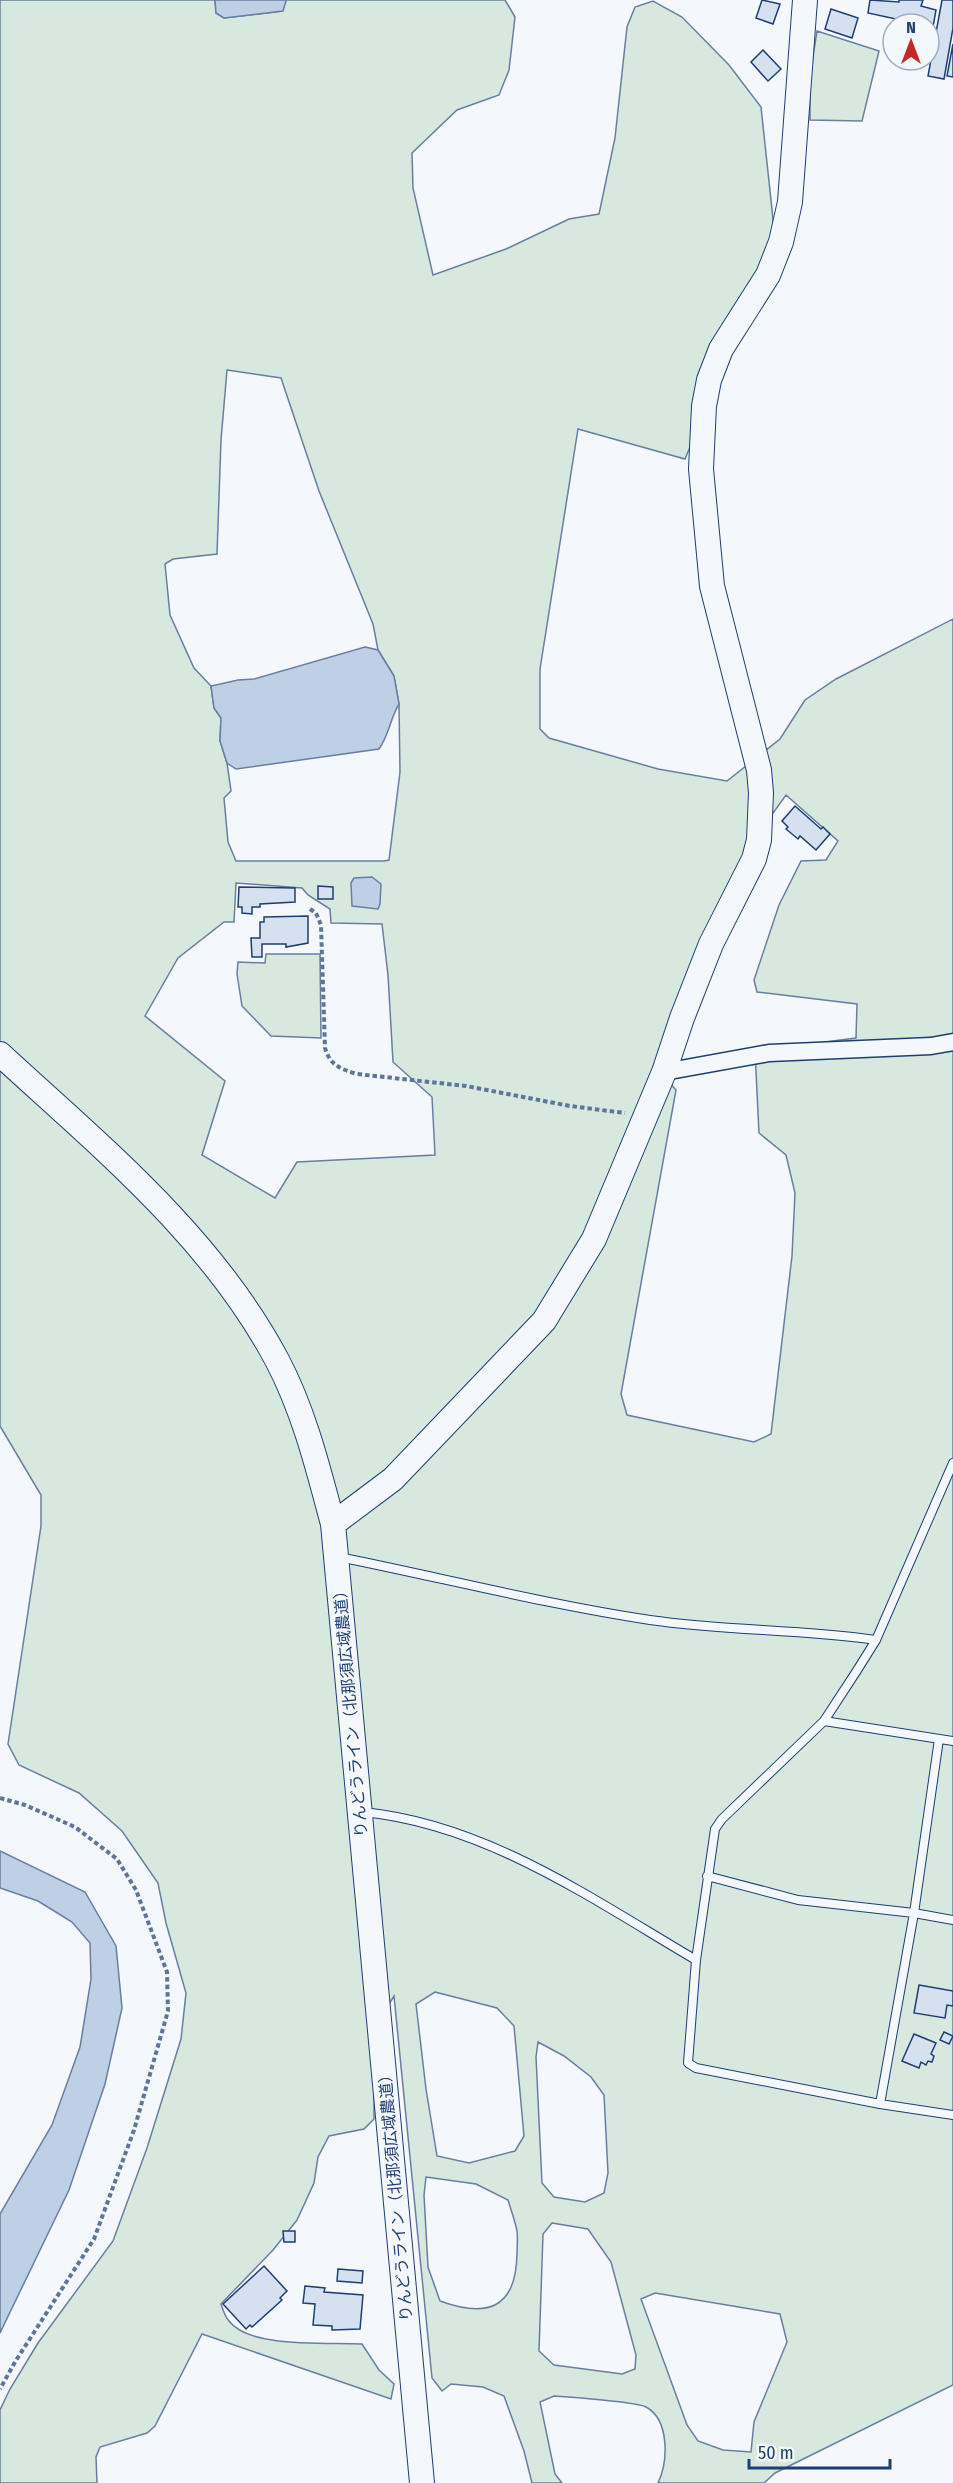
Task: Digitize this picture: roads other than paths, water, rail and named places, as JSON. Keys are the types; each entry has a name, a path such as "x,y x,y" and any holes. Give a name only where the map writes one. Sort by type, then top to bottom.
{"street":[{"path":"333,1524 393,1479 544,1321 594,1239 664,1072 707,955 754,859 759,840 761,793 759,770 712,586 701,469 704,406 709,380 721,350 768,275 781,242 790,202 805,0"},
{"path":"664,1072 769,1053 931,1046 953,1042"},
{"name":"りんどうライン（北那須広域農道）","path":"0,1054 183,1226 226,1279 253,1319 278,1362 303,1421 333,1524 422,2483"}],"lane":[{"path":"953,1463 876,1640 824,1721 722,1819 715,1829 696,1960 688,2063 696,2068 880,2104 953,2115"},
{"path":"336,1556 521,1597 650,1620 702,1627 838,1634 876,1640"},
{"path":"824,1721 953,1741"},
{"path":"880,2104 914,1913 939,1739"},
{"path":"359,1811 394,1815 442,1827 538,1867 696,1960"},
{"path":"707,1876 798,1900 914,1913 953,1920"}],"water":[{"path":"215,0 286,1 283,11 224,18 216,13"},
{"path":"365,647 378,650 394,676 399,704 379,749 236,769 227,763 220,741 221,718 214,708 211,686 254,679"},
{"path":"372,877 381,884 378,909 352,906 351,883 354,878"},
{"path":"0,1851 85,1892 116,1946 122,2008 105,2084 69,2190 0,2333 0,2214 52,2125 80,2047 91,1979 90,1943 72,1922 38,1901 0,1888"}]}
